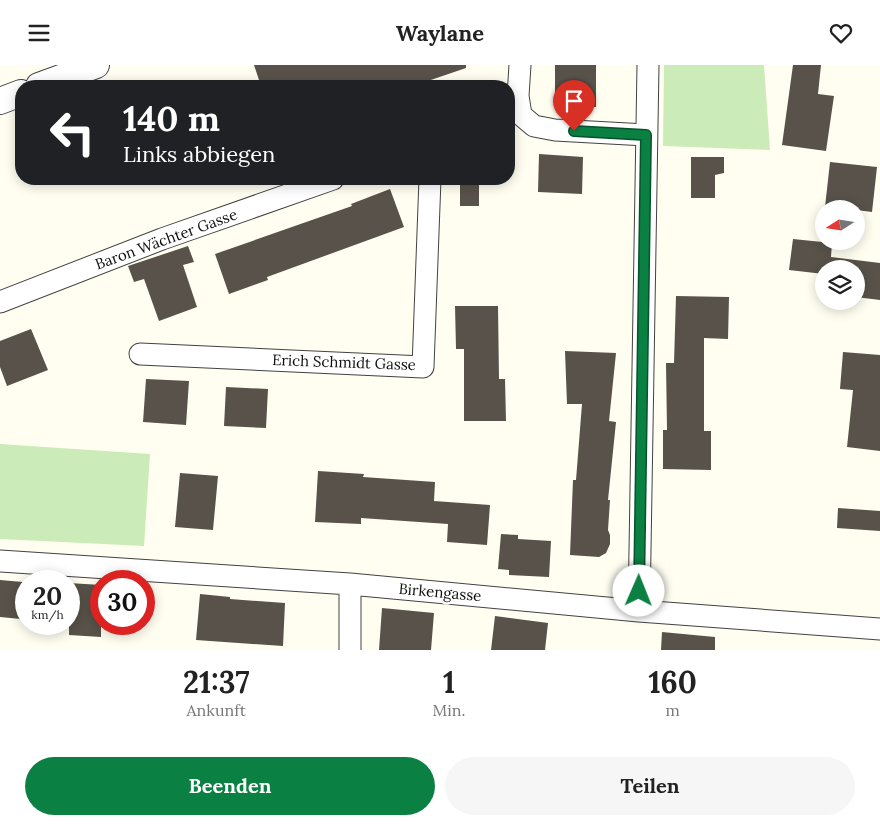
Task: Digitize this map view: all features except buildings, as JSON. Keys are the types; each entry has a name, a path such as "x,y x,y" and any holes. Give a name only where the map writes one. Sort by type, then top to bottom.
{"street":[{"path":"55,80 96,65"},
{"path":"520,65 515,117 534,126 556,130 646,135"},
{"path":"639,611 648,65"},
{"path":"0,101 15,95"},
{"name":"Baron Wächter Gasse","path":"0,302 162,239 316,185"},
{"name":"Erich Schmidt Gasse","path":"140,354 422,367 430,185"},
{"name":"Birkengasse","path":"0,561 350,584 639,611 880,629"},
{"path":"350,584 350,650"}],"green space":[{"path":"664,65 764,65 770,150 663,146"},
{"path":"0,444 150,454 144,546 0,539"}],"route":[{"path":"574,131 646,135 639,591"}]}
